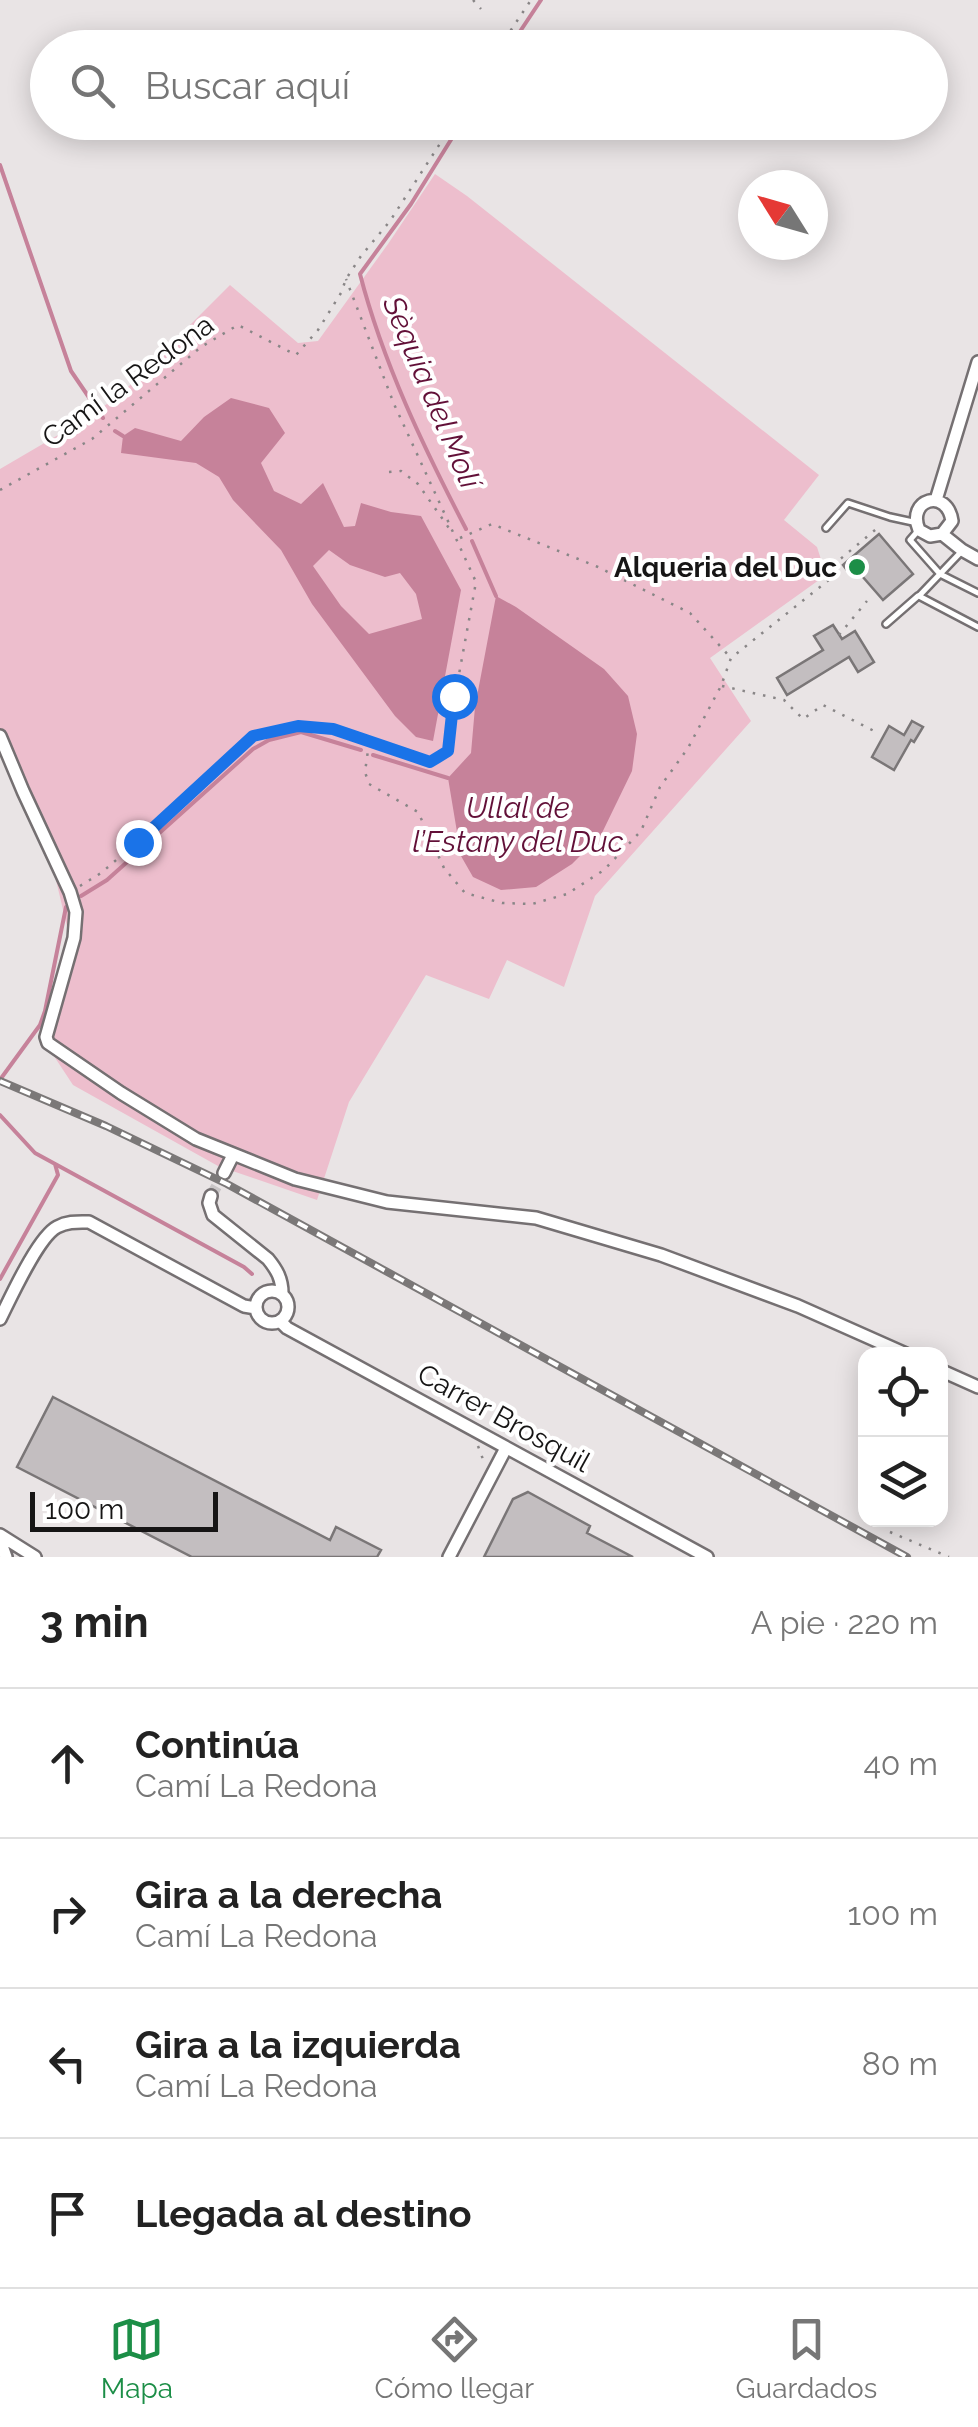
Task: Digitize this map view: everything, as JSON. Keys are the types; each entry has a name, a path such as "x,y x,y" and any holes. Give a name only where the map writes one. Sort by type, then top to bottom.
{"street":[{"path":"936,500 978,362"},
{"path":"936,500 946,505 951,515 950,526 942,534 930,536 918,526 915,517 920,506 936,500"},
{"path":"942,534 978,559"},
{"path":"0,736 76,912 74,938 47,1029 48,1043 121,1094 180,1130 294,1179 388,1202 536,1218 661,1255 798,1306 890,1347"},
{"path":"224,1173 234,1155"},
{"path":"211,1196 213,1215 275,1268 282,1294"},
{"path":"0,1318 52,1229 71,1222 90,1222 244,1306 256,1308"},
{"path":"273,1290 282,1294 288,1308 280,1321 264,1321 257,1313 259,1298 273,1290"},
{"name":"Carrer Brosquil","path":"280,1321 707,1557"},
{"path":"948,1374 978,1387"},
{"path":"450,1557 506,1448"},
{"path":"0,1538 6,1557"},
{"path":"0,1538 35,1557"}],"lane":[{"path":"826,528 848,503 918,526 910,540 940,574 978,593"},
{"path":"886,624 962,550"},
{"path":"919,596 978,627"}],"path":[{"path":"473,0 481,9"},
{"path":"511,30 531,0"},
{"name":"Camí la Redona","path":"0,490 92,440 201,347 238,325 296,355 318,330 361,256 390,222 442,140"},
{"path":"70,892 102,873 253,736 298,726 333,729 430,762 448,751 454,696 476,582 394,404 346,279"},
{"path":"389,472 400,470 418,484 457,540"},
{"path":"369,742 365,772 368,784 418,812 444,868 465,894 502,903 532,904 567,894 604,870 640,830 660,788 688,748 732,658 835,575 832,566 890,518"},
{"path":"457,540 492,524 598,567 690,613 732,658"},
{"path":"839,635 867,601"},
{"path":"721,686 784,700 804,718 823,704 878,734"},
{"path":"890,1532 949,1557"}],"shaded area":[{"name":"Ullal de l’Estany del Duc","path":"435,174 819,475 784,520 817,547 826,575 710,658 751,721 595,896 564,987 507,960 489,999 426,975 349,1102 317,1200 218,1166 73,1085 44,1041 70,939 55,876 0,748 0,469 120,395 230,285 298,343 318,341"}],"water":[{"path":"231,398 269,408 285,433 261,463 274,491 301,504 323,483 344,527 355,526 361,503 421,516 461,590 433,741 416,737 395,716 312,604 281,550 233,500 219,477 196,463 121,453 123,436 135,428 181,441 204,417","holes":["329,550 350,565 385,577 400,573 416,594 422,619 369,634 341,606 313,566"]},
{"name":"Ullal de l’Estany del Duc","path":"496,596 604,669 628,696 637,734 632,771 601,835 572,864 536,887 501,890 473,877 461,856 448,778 471,753 475,707"}],"building":[{"name":"Alqueria del Duc","path":"879,534 913,574 883,600 855,568 849,573 843,565"},
{"path":"833,625 842,639 855,631 874,662 858,672 849,657 787,695 777,678 823,650 814,636"},
{"path":"912,721 923,727 894,770 872,757 889,726 904,735"},
{"path":"53,1397 330,1540 336,1527 381,1550 377,1557 192,1557 17,1467"},
{"path":"528,1492 590,1526 587,1533 633,1557 484,1557 513,1499"}],"waterway":[{"name":"Sèquia del Molí","path":"521,30 541,0"},
{"name":"Sèquia del Molí","path":"451,140 360,274 380,340 406,404 466,529"},
{"path":"0,165 71,371 103,418"},
{"path":"115,431 123,436"},
{"name":"Sèquia del Molí","path":"472,541 496,596"},
{"name":"Sèquia del Molí","path":"81,896 107,880 253,749 269,740 301,732 361,750"},
{"name":"Sèquia del Molí","path":"373,755 448,778"},
{"name":"Sèquia del Molí","path":"2,1077 40,1025 66,907"},
{"path":"0,1115 35,1153 252,1274"},
{"path":"0,1279 58,1175 55,1164"}],"tunnel":[{"path":"211,1196 224,1173"}],"railway":[{"path":"0,1081 227,1184 907,1557"}],"place":[{"name":"Alqueria del Duc","path":"857,567"}],"route":[{"path":"138,842 253,736 298,726 333,729 430,762 448,751 454,696"}]}
